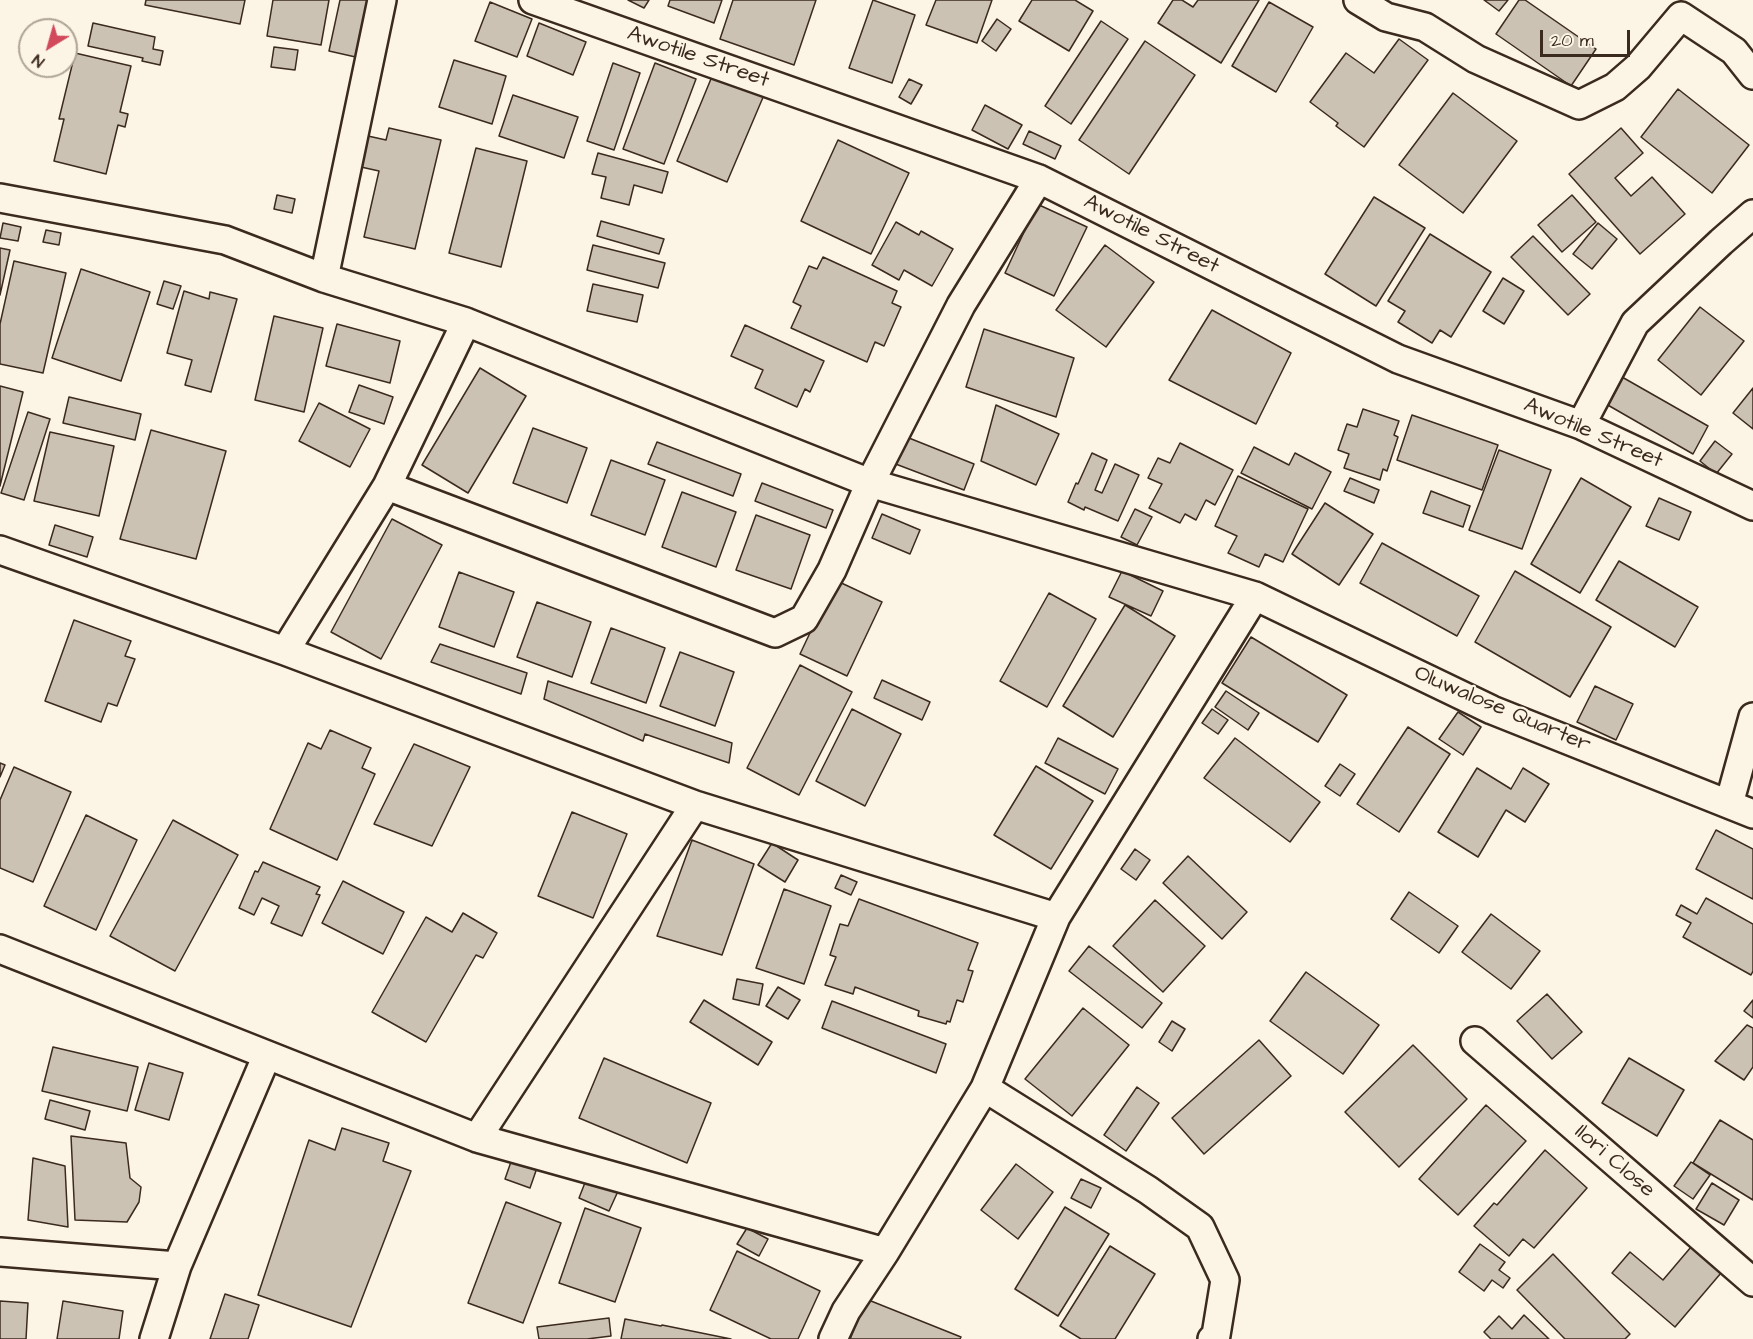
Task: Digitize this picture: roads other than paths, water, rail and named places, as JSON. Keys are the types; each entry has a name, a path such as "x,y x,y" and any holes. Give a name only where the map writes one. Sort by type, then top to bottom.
{"street":[{"path":"324,278 382,0"},
{"name":"Awotile Street","path":"533,0 1039,178 1398,358 1581,425 1753,506"},
{"path":"1358,0 1386,17 1425,27 1476,59 1579,105 1615,87 1638,67 1687,8 1734,51 1753,75"},
{"path":"387,486 775,633 804,619 832,570 870,483 961,305 1039,178"},
{"name":"Oluwalose Quarter","path":"0,198 225,240 324,278 466,322 870,483 1255,596 1492,710 1741,809"},
{"path":"1581,425 1635,323 1720,242 1753,214"},
{"path":"285,651 387,486 466,322"},
{"path":"0,550 285,651 695,805 1056,918"},
{"path":"833,1339 846,1311 885,1252 985,1088 1056,918 1255,596"},
{"path":"1741,809 1753,717"},
{"path":"477,1138 695,805"},
{"path":"0,950 477,1138 885,1252"},
{"name":"Ilori Close","path":"1475,1041 1753,1282"},
{"path":"154,1339 177,1266 267,1055"},
{"path":"985,1088 1148,1190 1200,1227 1225,1280 1216,1335 1212,1339"},
{"path":"0,1252 177,1266"}]}
